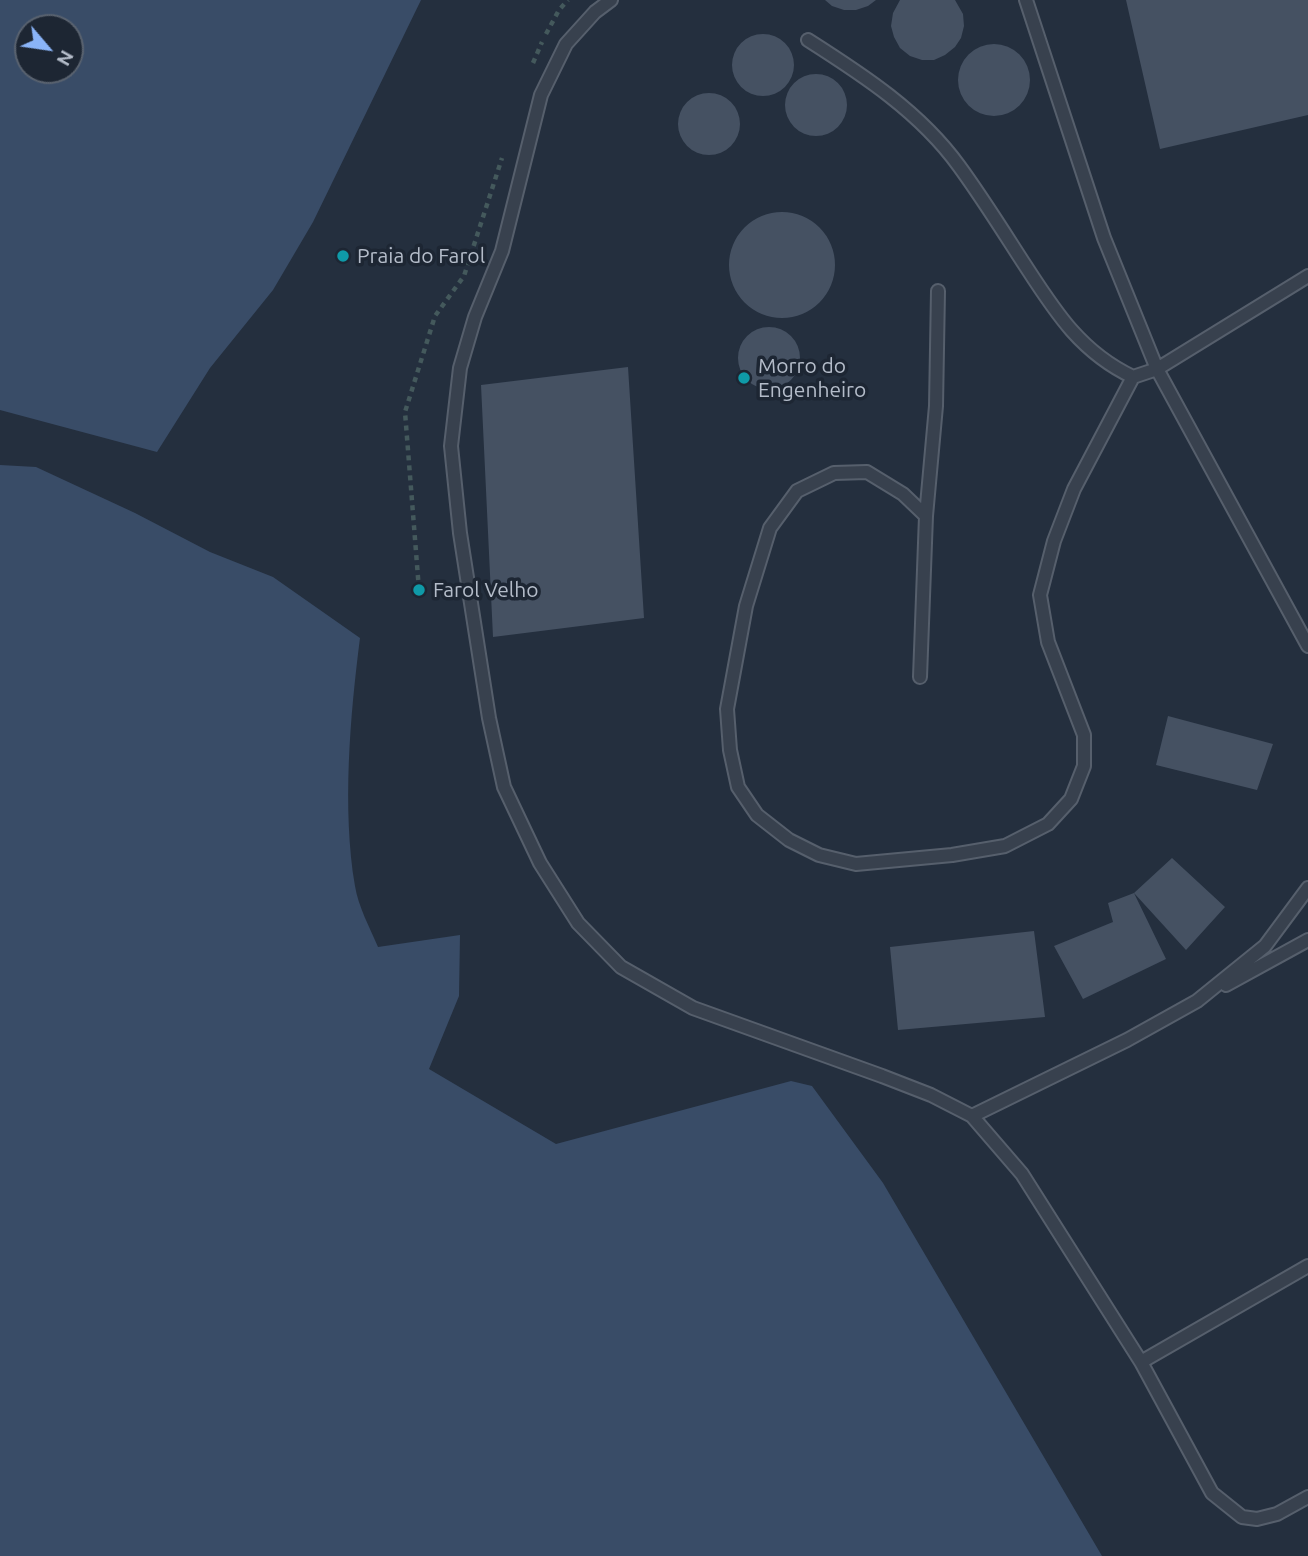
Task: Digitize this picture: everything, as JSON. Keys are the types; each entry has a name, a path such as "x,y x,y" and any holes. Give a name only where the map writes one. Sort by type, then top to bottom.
{"lane":[{"path":"611,0 595,12 566,44 541,95 502,251 475,317 460,368 451,446 460,533 489,718 504,787 540,863 578,923 621,967 693,1008 882,1076 930,1095 972,1116 1022,1174 1141,1362 1212,1493 1242,1517 1257,1519 1277,1514 1308,1497"},
{"path":"1026,0 1104,238 1157,369 1308,646"},
{"path":"808,40 858,72 929,130 958,164 1057,315 1086,348 1113,368 1133,377 1157,369 1308,276"},
{"path":"920,677 926,516 936,406 938,291"},
{"path":"926,516 903,494 867,472 834,473 797,491 770,528 746,606 727,709 730,750 738,787 757,815 789,840 819,855 856,864 952,855 1005,846 1048,824 1071,799 1084,766 1084,735 1048,642 1040,595 1054,541 1074,489 1133,377"},
{"path":"1197,1002 1265,946 1308,888"},
{"path":"972,1116 1127,1040 1308,940"},
{"path":"1141,1362 1308,1266"}],"water":[{"path":"0,0 421,0 313,222 273,290 210,368 157,452 0,410"},
{"path":"0,465 36,467 135,513 210,552 273,577 360,638 353,699 348,794 351,856 359,901 378,947 460,935 459,996 429,1069 556,1144 791,1081 812,1086 883,1183 1102,1556 0,1556"}],"building":[{"path":"825,0 876,0 856,10 844,10"},
{"path":"900,0 955,0 963,14 964,26 955,47 934,60 910,56 900,48 891,26 893,13"},
{"path":"1126,0 1308,0 1308,115 1160,149"},
{"path":"763,34 775,36 785,43 792,53 792,77 785,87 775,94 763,96 751,94 741,87 734,77 732,65 734,53 741,43 751,36"},
{"path":"1001,44 1020,54 1028,66 1028,94 1020,106 1008,114 987,116 968,106 960,94 958,73 968,54 980,46"},
{"path":"816,74 828,76 838,83 845,93 845,117 838,127 828,134 816,136 804,134 794,127 787,117 785,105 787,93 794,83 804,76"},
{"path":"709,93 721,95 731,102 738,112 738,136 731,146 721,153 709,155 697,153 687,146 680,136 678,124 680,112 687,102 697,95"},
{"path":"782,212 802,216 819,228 831,245 835,265 831,285 819,302 802,314 782,318 762,314 745,302 733,285 729,265 733,245 745,228 762,216"},
{"path":"769,327 781,329 791,336 798,346 798,370 791,380 781,387 769,389 757,387 747,380 740,370 738,358 740,346 747,336 757,329"},
{"path":"628,367 644,618 493,637 481,385"},
{"path":"1168,716 1273,744 1257,790 1156,765"},
{"path":"1172,858 1225,907 1186,950 1134,893"},
{"path":"1134,893 1166,959 1083,999 1054,946 1113,922 1108,903"},
{"path":"1034,931 1045,1017 898,1030 890,947"}],"place":[{"name":"Praia do Farol","path":"343,256"},
{"name":"Morro do Engenheiro","path":"744,378"},
{"name":"Farol Velho","path":"419,590"}]}
